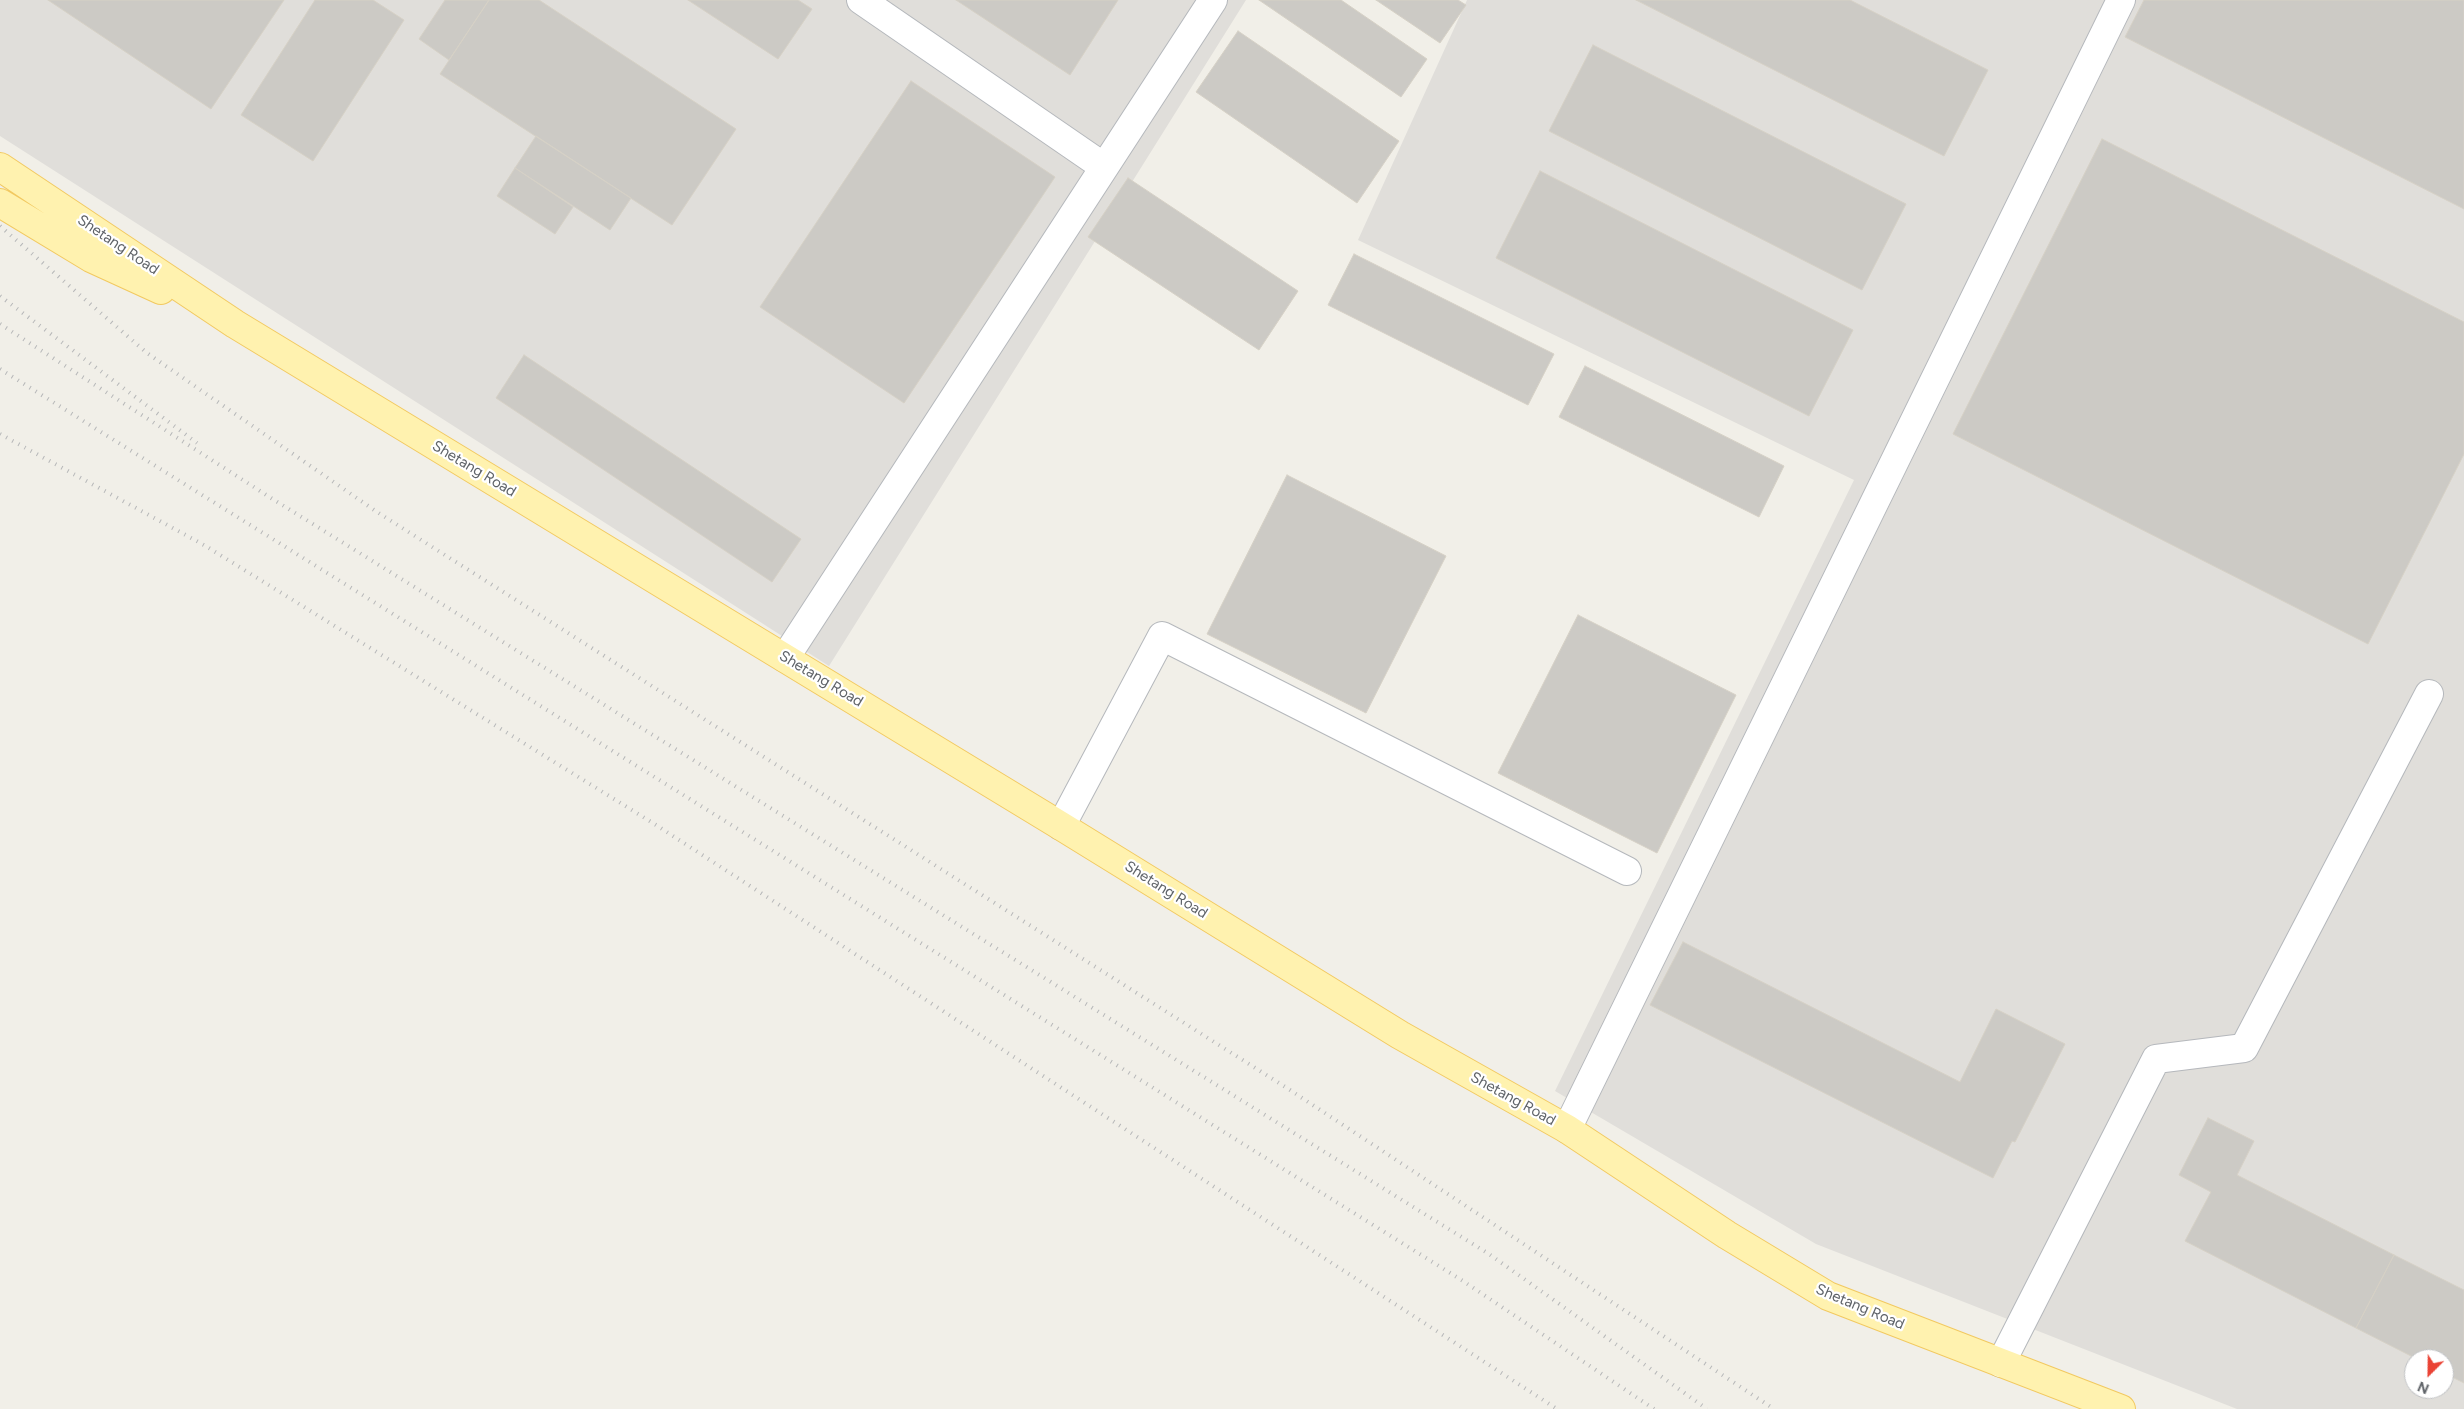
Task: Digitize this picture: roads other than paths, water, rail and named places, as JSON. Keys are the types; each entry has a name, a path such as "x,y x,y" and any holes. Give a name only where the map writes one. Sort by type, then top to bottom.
{"main road":[{"name":"Shetang Road","path":"0,167 235,324 786,658 1400,1035 1567,1129 1727,1235 1828,1296 2121,1409"},
{"name":"Shetang Road","path":"0,203 91,258 235,324"}],"lane":[{"path":"861,0 1104,167"},
{"path":"786,658 1213,0"},
{"path":"1567,1129 2122,0"},
{"path":"1061,826 1162,636 1627,871"},
{"path":"2001,1363 2156,1059 2244,1048 2429,694"}],"railway":[{"path":"0,226 147,353 377,512 1290,1090 1774,1409"},
{"path":"0,296 197,443"},
{"path":"0,324 271,498 1489,1254 1707,1409"},
{"path":"0,369 1463,1281 1654,1409"},
{"path":"0,434 204,545 656,825 1557,1409"}]}
